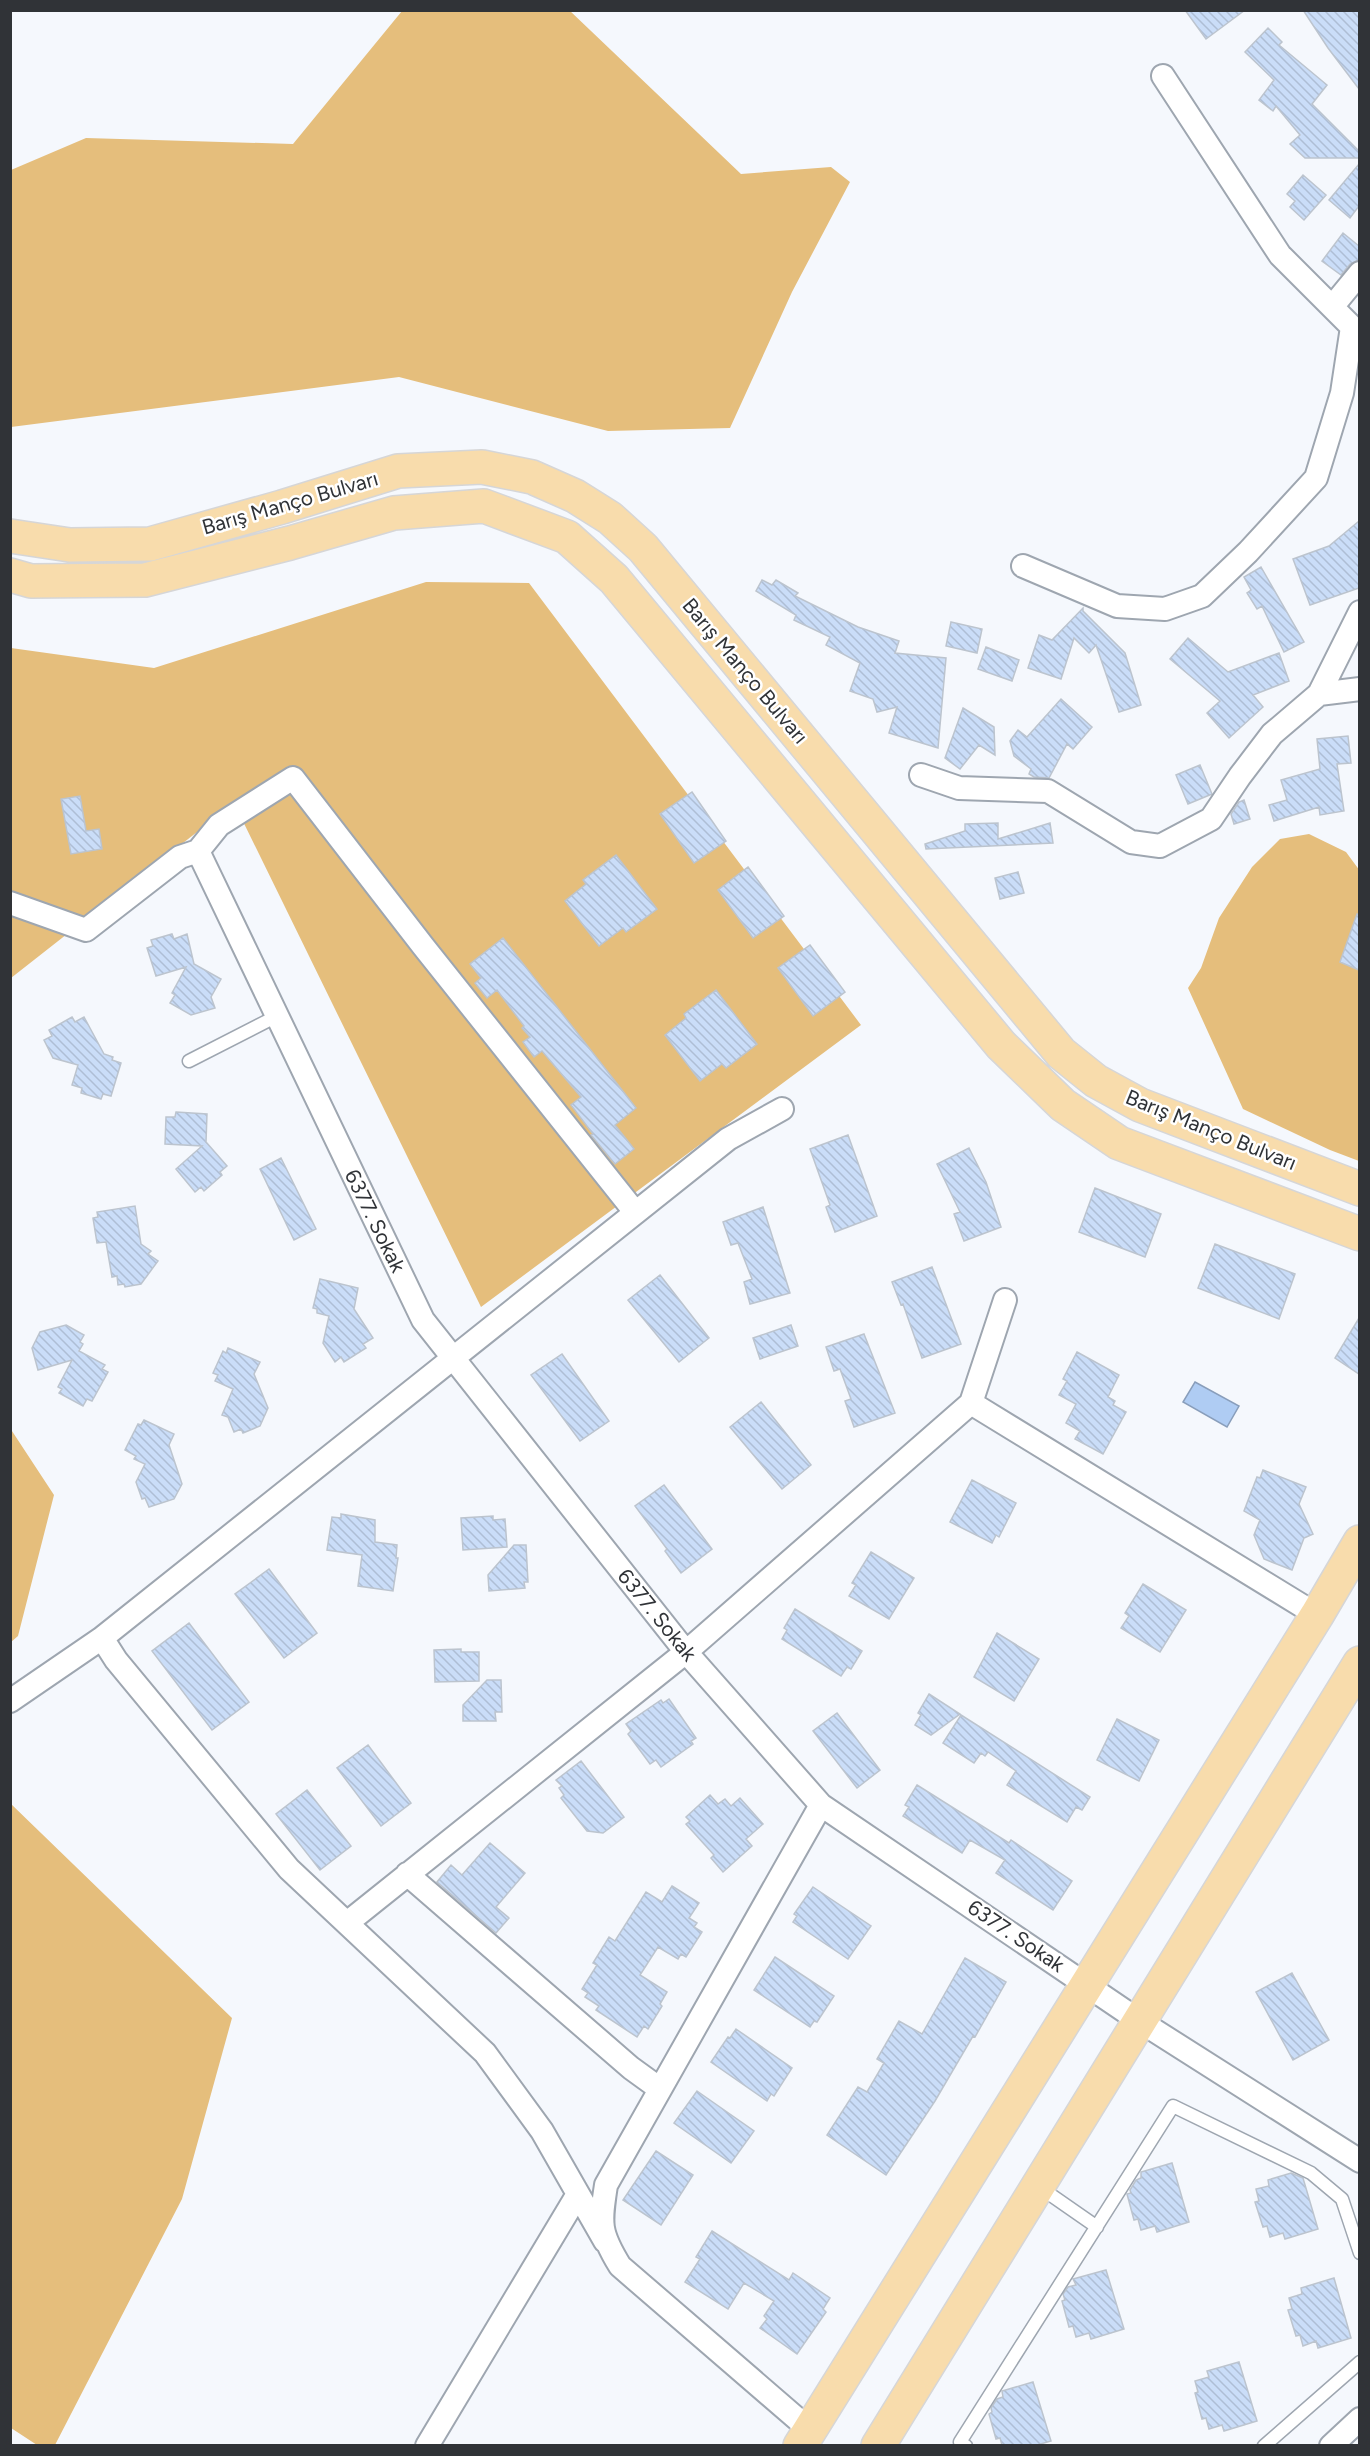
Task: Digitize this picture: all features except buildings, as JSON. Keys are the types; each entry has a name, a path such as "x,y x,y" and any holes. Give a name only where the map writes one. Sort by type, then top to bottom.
{"main road":[{"name":"Barış Manço Bulvarı","path":"10,536 70,545 150,544 398,471 440,467 482,467 532,477 576,496 610,518 643,548 1061,1053 1096,1081 1140,1105 1359,1189"},
{"name":"Barış Manço Bulvarı","path":"10,574 31,581 145,580 291,543 394,513 484,506 567,537 614,579 1001,1045 1063,1105 1119,1143 1359,1234"},
{"path":"805,2438 1317,1615 1359,1542"},
{"path":"878,2445 1359,1663"}],"street":[{"path":"1023,566 1117,606 1165,609 1202,596 1248,552 1316,478 1342,393 1356,329 1280,255 1163,76"},
{"path":"1332,307 1359,273"},
{"path":"921,775 959,788 1048,791 1131,842 1160,846 1211,819 1272,734 1319,694 1359,612"},
{"path":"1319,694 1359,689"},
{"path":"10,903 86,930 180,857 198,851 219,825 293,778 423,946 635,1212"},
{"name":"6377. Sokak","path":"198,851 423,1320 686,1652 821,1805 1138,2020 1359,2162"},
{"path":"10,1701 102,1638 728,1139 782,1109"},
{"path":"347,1923 686,1652 971,1403 1005,1300"},
{"path":"971,1403 1317,1615"},
{"path":"102,1638 116,1660 289,1869 485,2053 542,2131 620,2266 805,2438"},
{"path":"605,2241 601,2219 606,2186 821,1805"},
{"path":"407,1874 631,2068 660,2090"},
{"path":"427,2445 578,2194"},
{"path":"1331,2445 1359,2419"}],"lane":[{"path":"189,1061 277,1016"},
{"path":"966,2445 960,2442 1173,2106 1311,2173 1330,2187 1342,2199 1359,2253"},
{"path":"1037,2185 1097,2227"},
{"path":"1264,2445 1359,2362"}],"shaded area":[{"path":"569,10 741,174 831,167 850,182 792,292 730,428 608,431 399,377 11,427 11,170 86,138 293,144 402,11"},
{"path":"426,582 529,583 861,1025 481,1307 234,803 11,978 11,648 154,668"},
{"path":"1309,834 1346,852 1360,871 1359,1161 1330,1150 1243,1109 1188,988 1201,968 1219,918 1252,867 1280,839"},
{"path":"10,1428 54,1495 18,1636 11,1642"},
{"path":"10,1803 232,2018 182,2199 55,2445 37,2445 11,2428"}],"water":[{"path":"1195,1382 1239,1406 1227,1427 1183,1402"}]}
